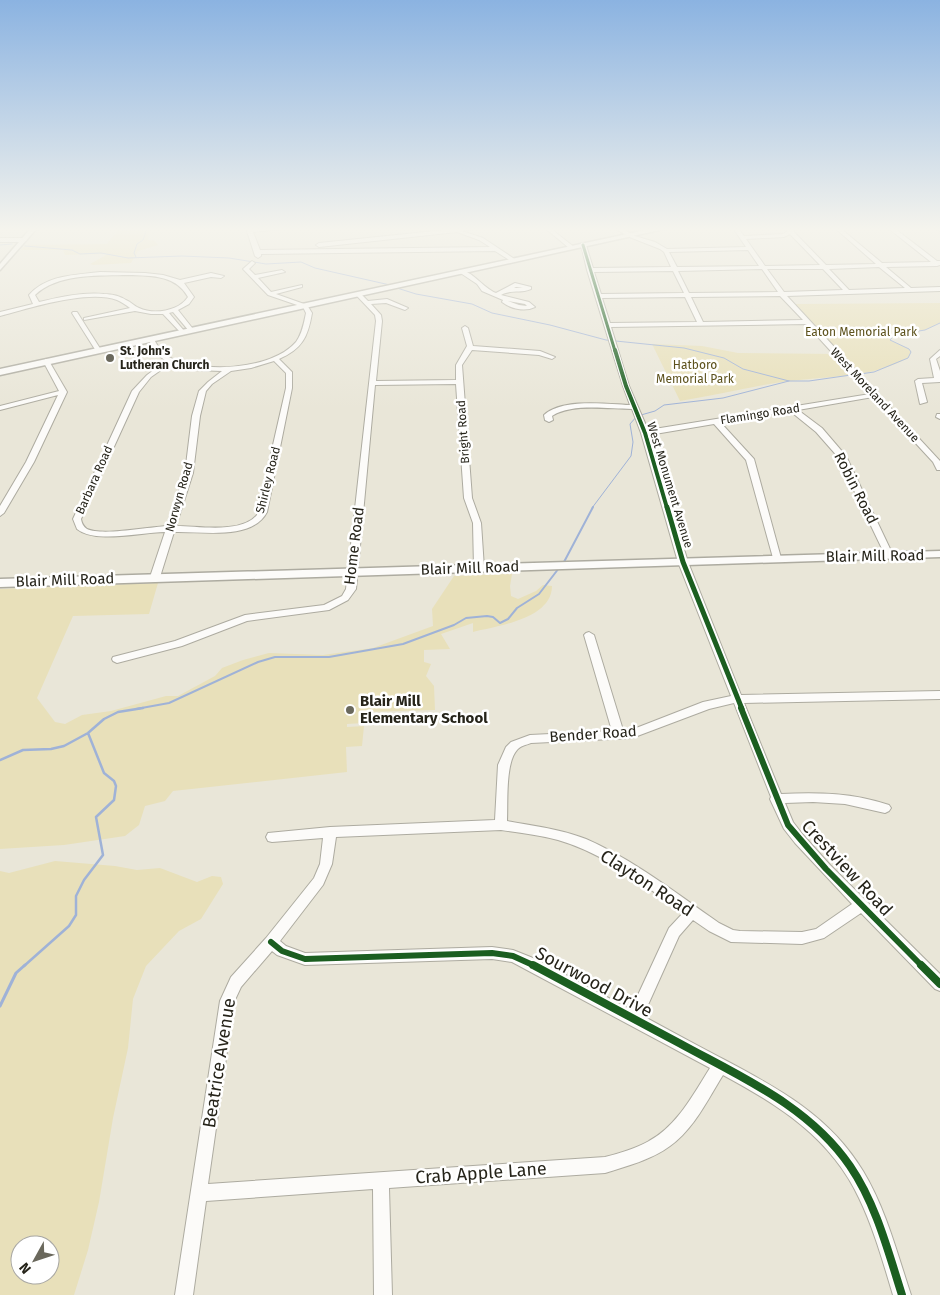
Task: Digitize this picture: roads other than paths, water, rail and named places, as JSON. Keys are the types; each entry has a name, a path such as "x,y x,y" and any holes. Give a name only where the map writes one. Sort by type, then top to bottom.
{"highway":[{"path":"0,372 384,288"}],"main road":[{"name":"Blair Mill Road","path":"0,583 940,554"}],"street":[{"path":"37,288 34,290 33,298 37,305"},
{"path":"86,319 135,309 148,312 174,309 187,303 190,297 184,288"},
{"path":"150,338 158,352 170,361 196,367 228,369 275,358 288,352 301,340 309,313 305,306 270,294 265,288"},
{"path":"270,294 291,288"},
{"path":"483,288 506,298"},
{"name":"West Monument Avenue","path":"597,288 613,341 645,432 683,562 738,699"},
{"path":"683,288 701,323"},
{"name":"West Moreland Avenue","path":"778,288 939,464"},
{"path":"498,294 508,289"},
{"path":"600,296 782,294 846,290 940,289"},
{"name":"Home Road","path":"117,659 178,644 245,618 326,608 346,598 351,588 353,572 379,318 368,303 358,294"},
{"path":"0,314 78,296 104,296 124,300 135,309"},
{"path":"368,303 391,301 406,308"},
{"path":"174,309 186,331"},
{"path":"164,311 186,331"},
{"path":"75,313 98,350"},
{"path":"608,325 807,322"},
{"path":"459,382 459,365 471,348 465,328"},
{"path":"471,348 540,353 552,357"},
{"path":"923,402 918,381 939,380 933,360 940,352"},
{"name":"Shirley Road","path":"171,528 238,528 254,523 262,514 289,388 288,372 275,358"},
{"name":"Barbara Road","path":"170,361 149,376 136,391 76,522 82,530 91,532 171,528"},
{"path":"46,362 63,392"},
{"name":"Norwyn Road","path":"155,577 189,472 196,416 204,391 210,383 228,369"},
{"name":"Bright Road","path":"372,382 459,382 468,498 476,523 479,568"},
{"path":"0,408 63,392"},
{"path":"0,513 30,462 63,392"},
{"name":"Flamingo Road","path":"645,432 874,395"},
{"path":"549,420 548,415 550,413 563,409 637,412"},
{"name":"Robin Road","path":"792,409 818,430 842,456 889,555"},
{"path":"716,421 750,458 777,558"},
{"path":"589,635 619,735"},
{"path":"738,699 940,695"},
{"name":"Bender Road","path":"501,826 504,765 508,754 515,745 530,739 632,734 707,704 738,699"},
{"name":"Crestview Road","path":"738,699 776,799 788,825 861,905 940,984"},
{"path":"776,799 813,797 845,799 885,808"},
{"name":"Clayton Road","path":"272,838 330,832 501,826 557,835 605,854 625,865 692,912 731,936 802,938 819,934 861,905"},
{"name":"Beatrice Avenue","path":"184,1295 227,1000 236,982 272,942 319,881 326,864 330,832"},
{"path":"634,1019 674,932 692,912"},
{"name":"Sourwood Drive","path":"272,942 282,951 293,956 318,960 492,952 513,956 770,1092 796,1110 824,1136 846,1162 864,1192 880,1229 902,1295"},
{"name":"Crab Apple Lane","path":"199,1193 605,1165 656,1146 667,1139 682,1122 720,1066"},
{"path":"381,1180 383,1295"}],"waterway":[{"path":"398,288 416,294 472,304 492,313 550,325 606,340 684,348 724,358 743,369 789,381"},
{"path":"860,374 874,372 908,358 911,352 909,349 890,340 894,335 925,330 940,323"},
{"path":"789,381 809,381 851,375"},
{"path":"641,415 655,411 664,405 723,398 789,381"},
{"path":"592,508 631,456 633,442 630,424 637,416"},
{"path":"564,562 593,507"},
{"path":"136,709 169,703 258,662 275,657 329,657 403,644 454,625 466,618 487,616 493,617 500,623 508,619 517,608 539,594 559,568"},
{"path":"88,733 104,719 118,712 143,708"},
{"path":"0,760 23,750 51,749 64,746 88,733"},
{"path":"24,966 69,926 76,915 76,896 84,880 103,855 96,817 114,800 116,786 114,781 104,773 88,733"},
{"path":"0,1006 16,973 25,965"}],"place":[{"name":"St. John's Lutheran Church","path":"110,358"},
{"name":"Blair Mill Elementary School","path":"350,710"}],"park label":[{"name":"Eaton Memorial Park","path":"861,332"},
{"name":"Hatboro Memorial Park","path":"695,372"}]}
